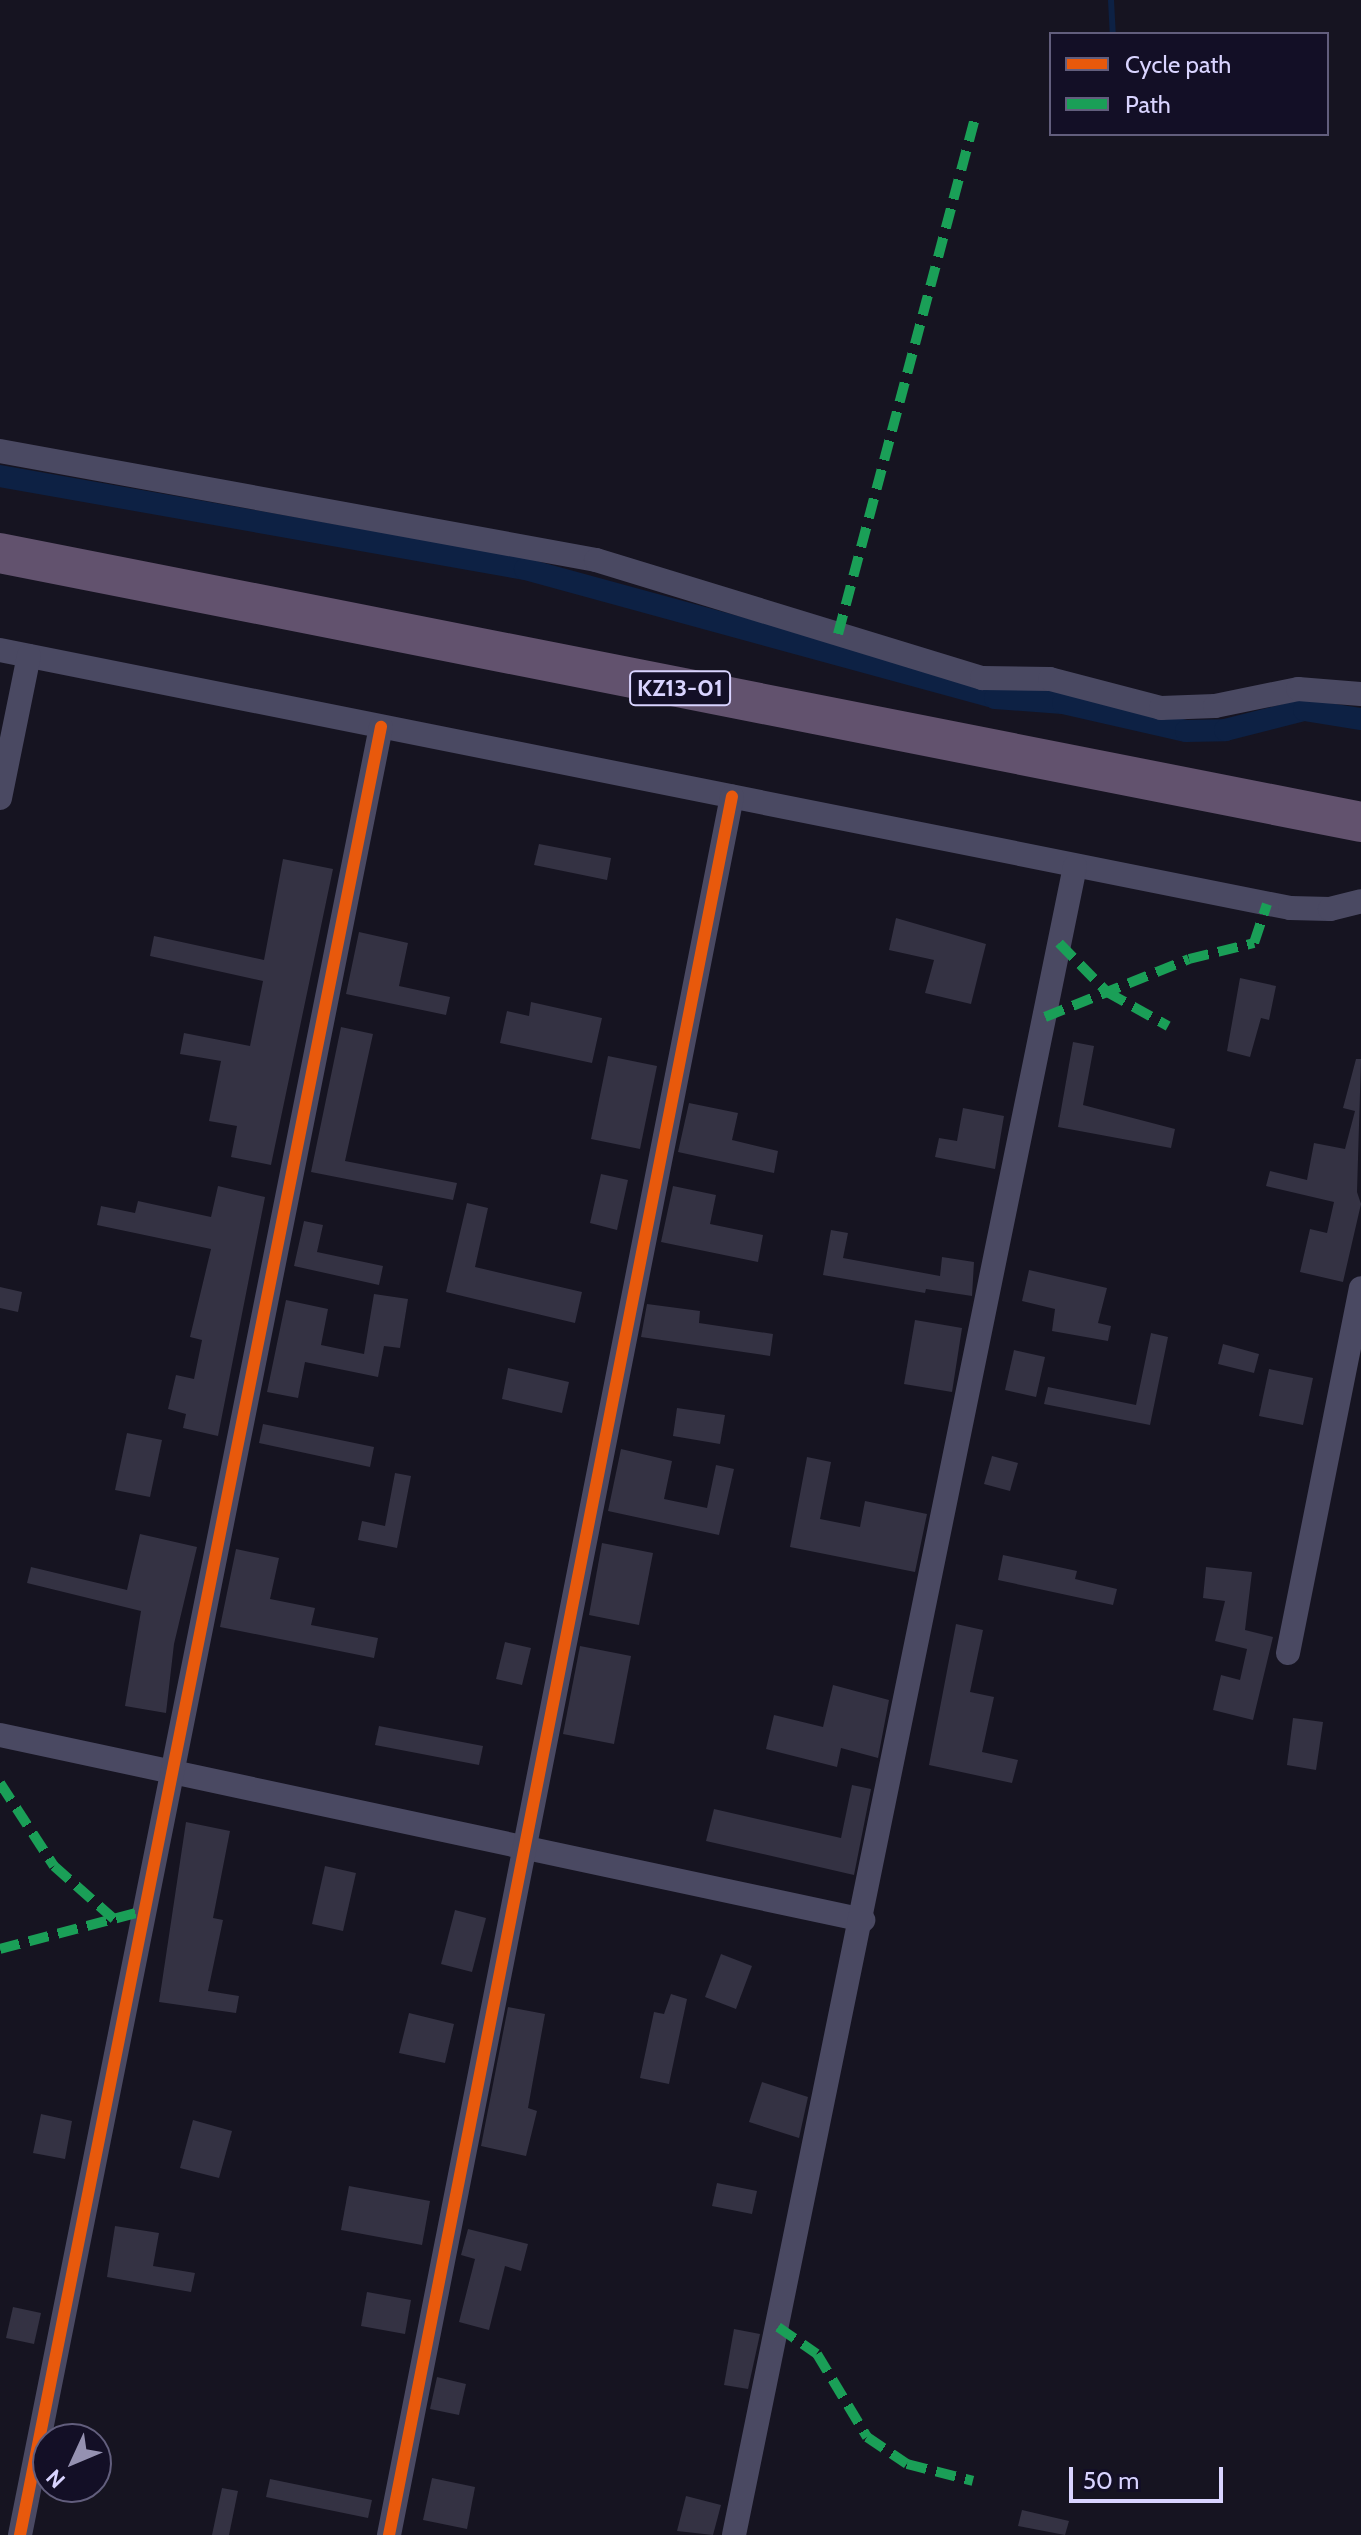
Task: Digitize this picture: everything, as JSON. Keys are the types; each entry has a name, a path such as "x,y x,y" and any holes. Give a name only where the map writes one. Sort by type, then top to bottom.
{"highway":[{"name":"KZ13-01","path":"0,553 1361,822"}],"street":[{"path":"0,451 596,560 982,678 1050,679 1161,708 1215,706 1298,689 1361,694"},
{"path":"0,650 1290,908 1330,909 1361,901"},
{"path":"0,798 29,656"},
{"path":"20,2535 381,727"},
{"path":"389,2535 732,797"},
{"path":"734,2535 863,1920 1075,866"},
{"path":"1288,1653 1361,1288"},
{"path":"0,1735 863,1920"}],"building":[{"path":"539,844 611,858 607,880 534,865"},
{"path":"283,859 333,869 271,1165 231,1157 237,1126 209,1121 221,1061 180,1054 184,1033 250,1046 263,981 150,956 154,936 264,960"},
{"path":"896,918 986,944 971,1004 925,993 934,960 889,950"},
{"path":"359,932 408,943 399,986 450,997 446,1015 346,994"},
{"path":"1240,978 1276,986 1269,1020 1261,1018 1250,1057 1227,1051"},
{"path":"531,1002 602,1018 592,1063 500,1043 507,1011 529,1016"},
{"path":"341,1027 373,1034 345,1161 457,1183 453,1200 311,1172"},
{"path":"1073,1042 1094,1046 1083,1105 1175,1129 1171,1148 1058,1127"},
{"path":"608,1056 657,1066 640,1149 591,1139"},
{"path":"1356,1059 1361,1059 1357,1192 1361,1204 1343,1282 1300,1272 1310,1229 1327,1233 1334,1202 1266,1186 1270,1171 1307,1180 1314,1143 1345,1149 1355,1111 1343,1108"},
{"path":"689,1103 738,1113 732,1140 778,1151 774,1173 678,1152"},
{"path":"963,1108 1004,1116 995,1169 935,1157 939,1138 957,1141"},
{"path":"601,1174 628,1180 617,1230 590,1223"},
{"path":"218,1186 265,1197 218,1436 183,1428 186,1414 168,1409 176,1375 194,1379 202,1340 190,1337 211,1249 97,1225 101,1206 135,1213 138,1201 211,1217"},
{"path":"673,1186 716,1195 710,1224 763,1235 758,1262 661,1242"},
{"path":"467,1203 488,1208 475,1267 582,1292 575,1323 446,1292"},
{"path":"304,1221 323,1225 317,1252 383,1266 379,1285 294,1266"},
{"path":"831,1230 848,1233 843,1258 940,1276 942,1257 974,1262 972,1296 926,1289 925,1293 823,1275"},
{"path":"1029,1270 1107,1288 1098,1323 1111,1326 1108,1341 1052,1331 1055,1309 1022,1301"},
{"path":"0,1287 22,1292 18,1312 0,1308"},
{"path":"374,1294 408,1299 400,1348 384,1346 378,1377 305,1362 298,1398 267,1392 286,1300 328,1309 321,1345 364,1354"},
{"path":"647,1304 700,1311 699,1323 773,1334 770,1356 641,1337"},
{"path":"915,1320 962,1328 952,1392 904,1384"},
{"path":"1151,1333 1168,1337 1150,1425 1044,1404 1048,1387 1136,1405"},
{"path":"1223,1344 1259,1354 1254,1373 1218,1364"},
{"path":"1014,1350 1045,1357 1036,1397 1005,1390"},
{"path":"508,1368 569,1382 562,1413 502,1399"},
{"path":"1269,1369 1313,1378 1303,1425 1259,1416"},
{"path":"677,1408 725,1415 720,1444 673,1436"},
{"path":"263,1424 374,1447 370,1467 259,1443"},
{"path":"127,1433 162,1440 150,1497 115,1490"},
{"path":"621,1449 672,1461 664,1499 707,1508 716,1465 734,1469 719,1535 608,1511"},
{"path":"992,1456 1018,1463 1010,1491 984,1484"},
{"path":"807,1457 831,1462 820,1519 860,1527 865,1501 927,1514 915,1572 790,1547"},
{"path":"395,1473 411,1476 397,1548 358,1540 362,1521 385,1526"},
{"path":"140,1534 197,1547 174,1644 166,1713 125,1706 141,1611 27,1583 31,1567 127,1590"},
{"path":"602,1543 653,1553 639,1625 589,1615"},
{"path":"236,1549 279,1558 270,1599 315,1608 311,1625 378,1638 374,1658 220,1627"},
{"path":"1003,1555 1077,1571 1075,1579 1117,1589 1113,1605 998,1580"},
{"path":"1206,1567 1252,1572 1245,1630 1273,1637 1253,1720 1213,1710 1221,1675 1240,1680 1247,1649 1215,1641 1225,1601 1203,1598"},
{"path":"956,1624 983,1630 970,1692 994,1697 982,1752 1018,1760 1012,1783 929,1765"},
{"path":"505,1642 531,1648 522,1685 496,1679"},
{"path":"580,1646 631,1656 614,1744 563,1734"},
{"path":"833,1685 889,1700 878,1758 841,1748 837,1767 766,1749 774,1715 823,1727"},
{"path":"1293,1718 1323,1722 1316,1770 1287,1765"},
{"path":"379,1726 483,1746 479,1765 375,1745"},
{"path":"852,1785 871,1789 854,1875 706,1841 714,1809 841,1838"},
{"path":"186,1822 230,1831 213,1918 223,1920 208,1991 239,1996 236,2013 159,2002"},
{"path":"325,1866 356,1873 343,1931 312,1924"},
{"path":"455,1910 486,1918 472,1972 441,1964"},
{"path":"721,1954 752,1966 736,2009 705,1997"},
{"path":"671,1994 687,1999 669,2084 640,2078 654,2012 664,2014"},
{"path":"508,2007 545,2014 528,2108 537,2111 526,2156 481,2146"},
{"path":"409,2013 454,2024 445,2063 399,2053"},
{"path":"762,2082 808,2097 799,2138 749,2122"},
{"path":"41,2114 72,2121 65,2159 33,2153"},
{"path":"193,2120 232,2131 219,2178 180,2168"},
{"path":"717,2183 757,2191 752,2214 712,2206"},
{"path":"349,2186 430,2201 422,2245 341,2230"},
{"path":"115,2226 159,2233 153,2266 195,2273 191,2292 107,2277"},
{"path":"468,2229 528,2244 521,2271 505,2266 489,2330 459,2322 475,2259 461,2255"},
{"path":"367,2292 411,2300 405,2334 361,2326"},
{"path":"13,2307 41,2313 34,2344 6,2338"},
{"path":"734,2329 760,2334 748,2389 724,2385"},
{"path":"437,2377 466,2384 459,2415 430,2409"},
{"path":"432,2478 475,2487 467,2529 423,2520"},
{"path":"270,2479 372,2500 368,2518 266,2497"},
{"path":"222,2488 238,2491 229,2535 212,2535"},
{"path":"686,2496 721,2505 713,2535 677,2531"},
{"path":"1022,2510 1069,2521 1065,2535 1018,2526"}],"waterway":[{"path":"1111,0 1113,32"},
{"path":"0,476 525,569 995,698 1063,703 1186,731 1225,730 1304,710 1361,719"}],"marked path":[{"path":"838,634 975,118"},
{"path":"1045,1017 1189,959 1254,943 1267,904"},
{"path":"1059,943 1107,992 1168,1026"},
{"path":"0,1783 54,1866 114,1919"},
{"path":"0,1949 144,1911"},
{"path":"778,2327 817,2354 867,2437 907,2464 973,2481"}],"cycle path":[{"path":"20,2535 381,727"},
{"path":"389,2535 732,797"}]}
